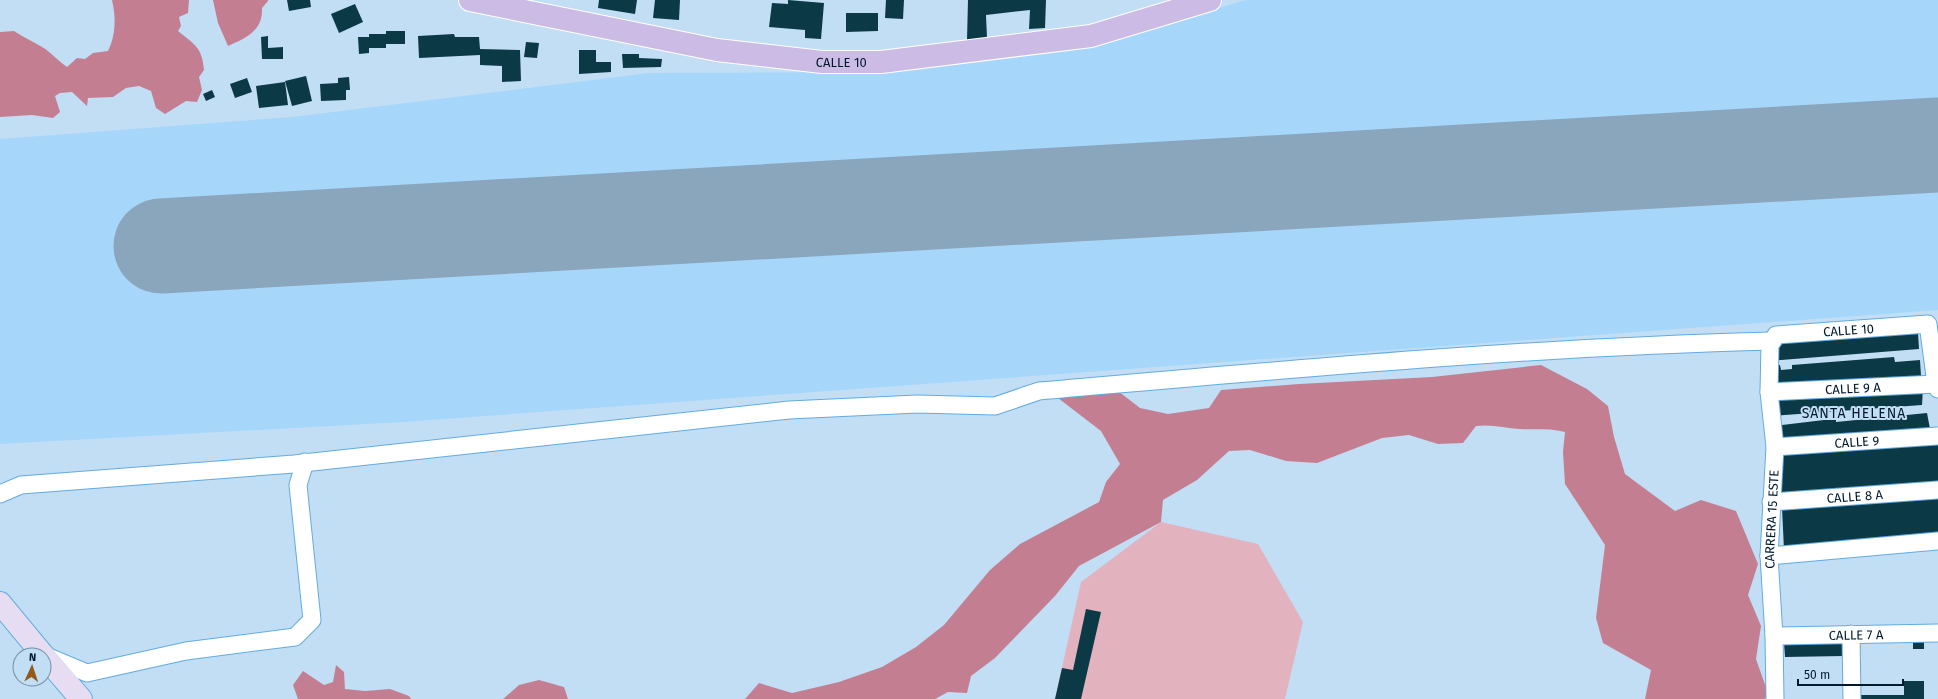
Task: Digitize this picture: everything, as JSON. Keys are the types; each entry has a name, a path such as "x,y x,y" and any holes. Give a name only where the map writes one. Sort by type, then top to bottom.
{"main road":[{"name":"CALLE 10","path":"470,0 717,50 822,62 881,62 1091,36 1210,0"}],"street":[{"name":"CALLE 10","path":"1773,341 1776,335 1928,324 1937,386"},
{"name":"CARRERA 15 ESTE","path":"1773,341 1770,345 1770,392 1775,447 1769,556 1774,636 1775,699"},
{"path":"0,494 21,485 305,462 789,410 917,404 995,406 1039,391 1440,357 1671,343 1773,341"},
{"name":"CALLE 9 A","path":"1770,392 1937,386"},
{"name":"CALLE 9","path":"1775,447 1938,436"},
{"path":"52,659 87,673 186,651 295,637 312,620 298,485 305,462"},
{"name":"CALLE 8 A","path":"1771,502 1938,490"},
{"path":"1769,556 1938,542"},
{"path":"0,602 37,647"},
{"name":"CALLE 7 A","path":"1774,636 1938,633"},
{"path":"1851,634 1852,699"},
{"path":"52,665 81,699"}],"shaded area":[{"path":"112,0 189,0 188,13 179,17 181,26 178,31 197,47 203,62 204,70 199,77 202,90 197,102 186,101 165,114 156,108 151,91 139,86 126,88 113,97 88,98 87,106 72,92 60,93 55,96 60,112 53,118 32,115 0,117 0,32 14,31 45,49 67,67 77,58 85,59 93,53 108,51 114,32"},
{"path":"213,0 268,1 262,8 260,23 252,33 228,46 218,23"},
{"path":"1246,0 1938,0 1938,310 403,422 0,444 0,139 292,117 649,73 881,72 1136,32"},
{"path":"1541,365 1587,389 1608,406 1614,437 1625,474 1675,511 1701,500 1736,511 1758,564 1748,595 1761,626 1756,659 1769,696 1764,699 1645,699 1651,670 1603,643 1596,618 1605,545 1565,484 1563,452 1565,432 1488,425 1476,426 1463,443 1438,444 1409,435 1382,438 1317,463 1286,461 1250,450 1229,451 1197,480 1163,500 1161,522 1079,566 1055,596 995,658 971,676 967,693 948,692 935,699 745,699 759,683 792,693 839,682 882,667 916,647 944,625 990,570 1020,544 1099,502 1106,482 1120,464 1101,431 1058,398 1118,391 1140,408 1168,414 1209,408 1221,390 1432,377"},
{"path":"1161,522 1258,544 1303,622 1285,699 1055,699 1081,582"},
{"path":"336,665 344,672 345,689 365,691 390,689 409,696 411,699 298,699 293,685 303,671 324,685 333,682"},
{"path":"539,680 564,687 568,699 503,699 519,685"}],"building":[{"path":"287,0 310,0 311,7 289,11"},
{"path":"599,0 637,0 635,14 598,8"},
{"path":"655,0 680,0 679,20 653,18"},
{"path":"788,0 824,3 821,39 805,38 805,30 769,27 772,3 788,4"},
{"path":"886,0 904,0 903,19 885,18"},
{"path":"968,0 1046,0 1045,28 1029,29 1030,10 986,15 987,38 967,40"},
{"path":"355,4 363,22 339,33 331,14"},
{"path":"846,13 878,13 878,31 846,32"},
{"path":"386,31 405,31 405,44 386,44 386,48 369,48 369,53 359,54 358,37 369,37 369,34 386,34"},
{"path":"454,34 455,37 479,37 480,49 520,50 521,81 502,82 502,66 480,65 480,55 419,58 418,36"},
{"path":"268,36 268,48 283,47 283,59 262,59 261,37"},
{"path":"526,42 539,43 537,58 524,57"},
{"path":"579,50 596,50 596,62 611,62 611,72 579,74"},
{"path":"622,54 639,54 639,58 662,59 661,67 623,68"},
{"path":"306,76 312,101 292,106 285,81"},
{"path":"349,77 350,90 346,90 346,100 321,101 320,84 338,83 338,78"},
{"path":"247,78 252,92 235,98 230,84"},
{"path":"285,82 288,105 259,108 256,86"},
{"path":"212,90 215,97 206,101 203,94"},
{"path":"1918,333 1919,349 1767,361 1766,344"},
{"path":"1894,357 1895,362 1920,360 1921,376 1773,389 1770,366 1780,365 1781,370 1792,369 1792,365"},
{"path":"1923,388 1922,405 1772,416 1772,399"},
{"path":"1927,413 1930,429 1776,442 1774,426 1824,420 1836,420 1836,422"},
{"path":"1938,441 1938,486 1778,495 1775,447"},
{"path":"1938,497 1938,538 1784,550 1782,507"},
{"path":"1086,609 1101,612 1081,699 1055,699 1062,668 1073,670"},
{"path":"1913,640 1924,641 1924,649 1913,649"},
{"path":"1784,642 1844,643 1844,656 1785,657"},
{"path":"1904,681 1924,681 1924,699 1861,699 1860,695 1904,695"}],"runway":[{"path":"161,246 1938,145"}],"district":[{"name":"SANTA HELENA","path":"1854,413"}]}
